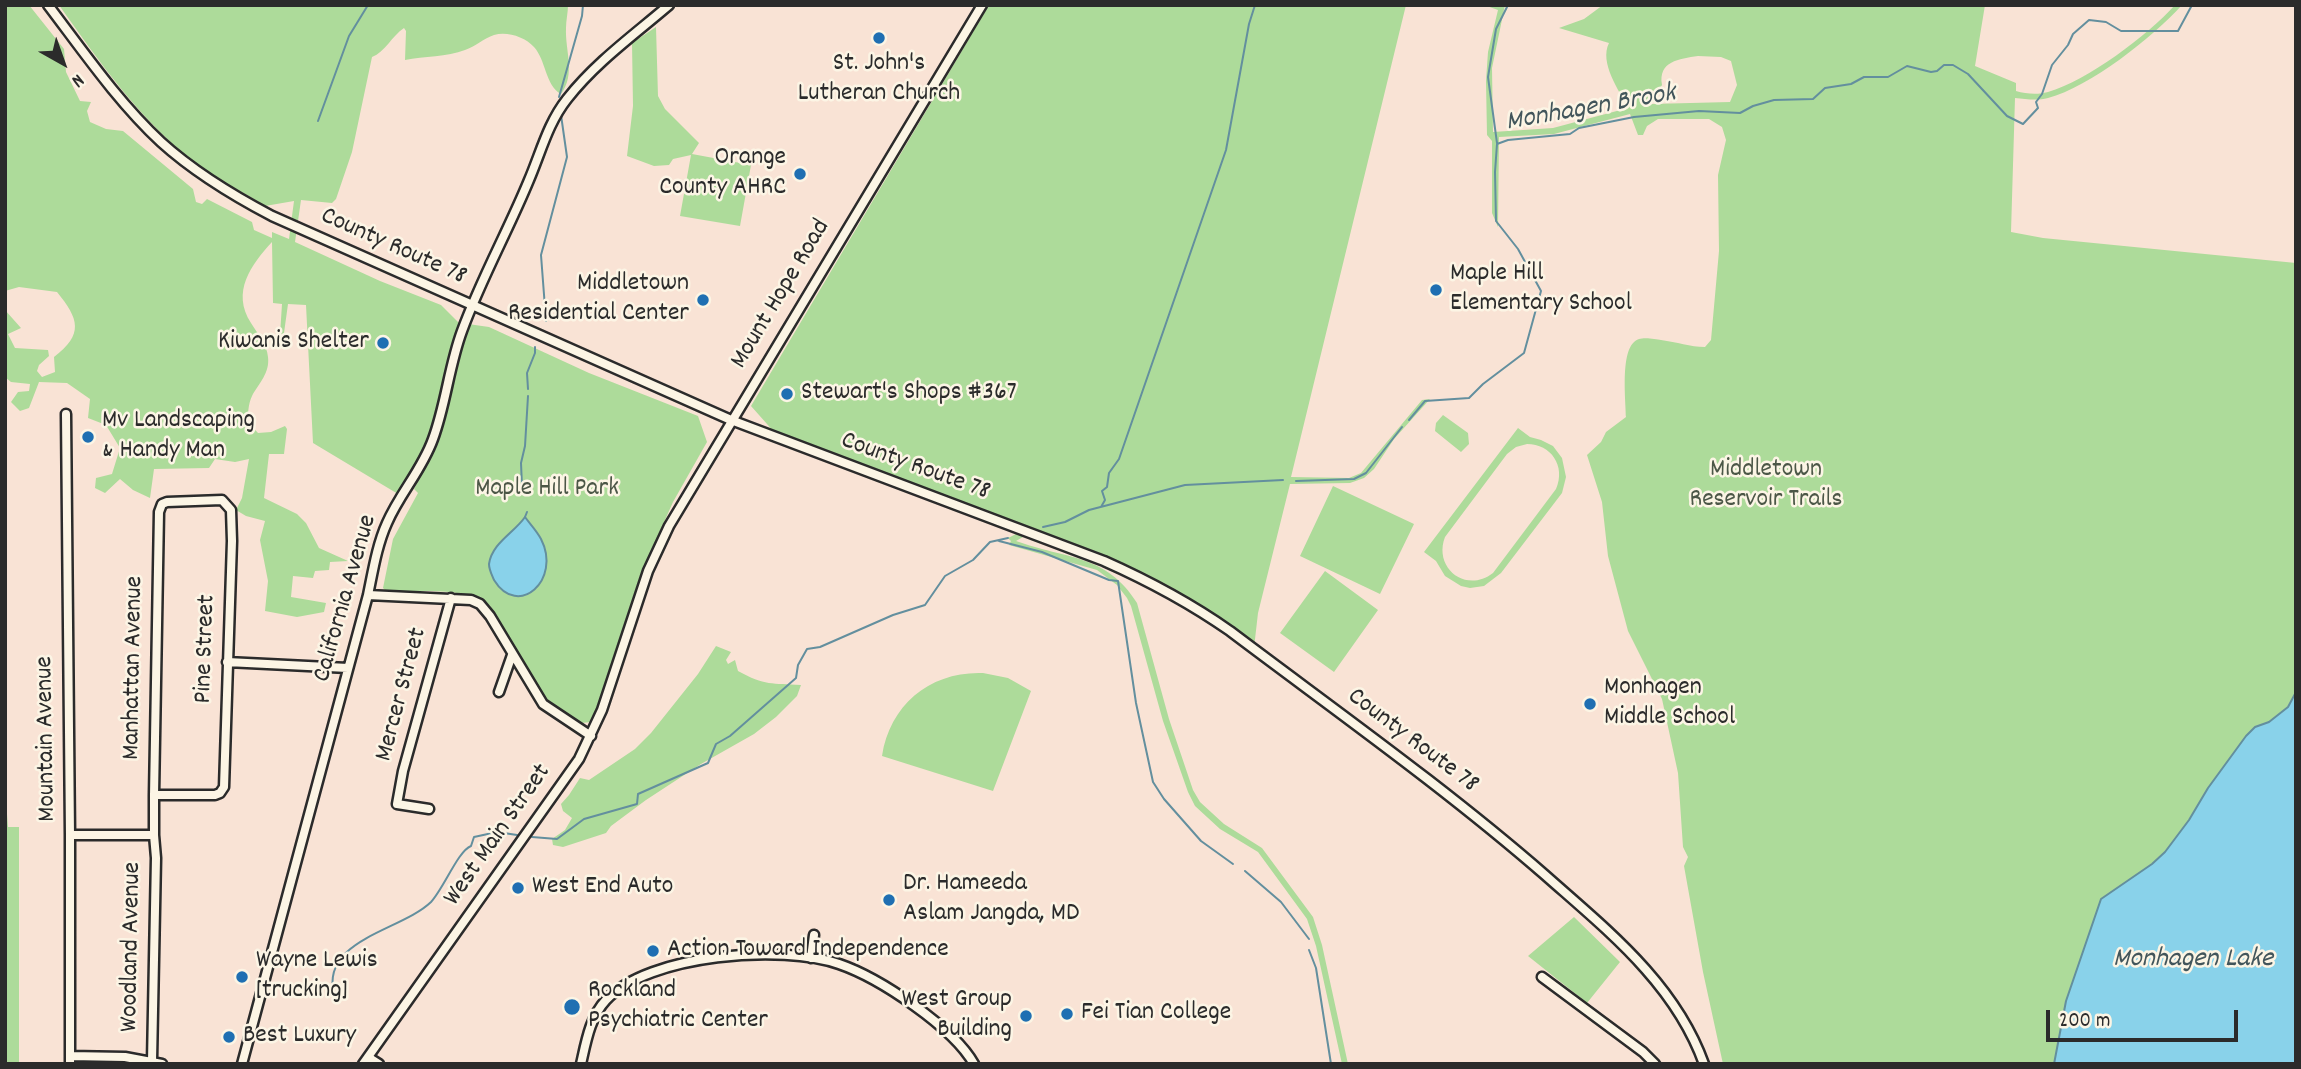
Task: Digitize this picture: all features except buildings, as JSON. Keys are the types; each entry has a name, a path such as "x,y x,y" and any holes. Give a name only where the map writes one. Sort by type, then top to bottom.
{"street":[{"name":"County Route 78","path":"48,5 131,111 162,143 196,171 272,216 732,420 1104,561 1195,607 1454,799 1615,936 1668,996 1704,1064"},
{"name":"California Avenue","path":"242,1064 380,542 387,521 417,474 436,432 456,350 472,306 560,109 607,57 669,5"},
{"name":"Mount Hope Road","path":"633,615 648,571 669,526 982,5"},
{"name":"Mountain Avenue","path":"66,414 70,1060"},
{"name":"Manhattan Avenue","path":"153,835 159,512 162,504 177,500 222,500 230,506"},
{"name":"Pine Street","path":"154,795 204,796 220,793 224,788 232,541 230,506"},
{"path":"368,595 471,600 484,608 543,704 591,736"},
{"name":"Mercer Street","path":"429,809 397,804 403,771 451,598"},
{"name":"West Main Street","path":"366,1060 566,778 591,736 611,686 633,615"},
{"path":"499,692 512,655"},
{"path":"227,662 348,668"},
{"path":"70,835 153,835"},
{"name":"Woodland Avenue","path":"152,1061 156,858 153,835"},
{"path":"811,958 814,935"},
{"path":"581,1064 589,1032 600,1008 612,995 633,981 679,964 722,957 773,954 811,958 849,968 892,992 944,1029 963,1047 974,1064"},
{"path":"1542,977 1643,1052 1655,1064"},
{"path":"70,1060 125,1057 162,1064"},
{"path":"366,1060 379,1064"}],"green space":[{"path":"5,5 29,5 64,49 66,72 80,101 91,102 87,111 90,122 106,129 123,131 193,189 196,202 202,204 207,199 252,222 254,230 272,238 272,232 289,239 294,201 265,206 208,172 179,150 124,92 59,5 568,5 566,37 569,70 561,94 552,85 538,52 521,38 499,34 490,36 469,49 405,60 404,28 372,57 352,152 336,199 332,203 301,200 295,242 380,281 441,305 459,323 434,426 417,465 398,494 313,443 306,305 288,304 284,333 280,335 282,304 273,303 272,242 246,279 243,290 245,312 266,348 268,357 266,373 251,399 248,422 258,433 271,432 285,426 287,429 284,454 269,454 264,498 297,514 306,523 319,548 348,561 330,562 329,570 315,571 313,578 293,576 291,597 326,603 324,612 297,617 265,611 268,581 260,540 265,521 236,510 242,498 249,459 235,462 215,459 209,468 154,469 150,498 133,490 120,479 105,493 95,488 96,478 112,474 120,448 106,425 88,418 90,399 67,383 39,382 29,408 20,411 11,402 18,392 29,391 30,384 11,382 5,377 5,310 21,328 8,334 15,348 48,350 49,356 39,365 37,371 42,377 55,372 54,357 70,341 75,326 70,310 57,292 19,287 5,291"},
{"path":"989,5 1406,5 1291,477 1349,478 1361,473 1422,400 1430,399 1364,478 1350,483 1290,484 1258,613 1254,648 1142,579 1030,533 1016,541 1084,560 1098,567 1125,587 1137,603 1169,719 1193,790 1200,802 1224,824 1262,848 1313,917 1322,945 1348,1064 1342,1064 1316,946 1307,919 1258,852 1220,829 1195,806 1163,721 1131,606 1117,585 1097,570 1009,545 1011,541 1008,538 1022,531 775,433 751,406"},
{"name":"Middletown Reservoir Trails","path":"1484,5 1505,5 1492,68 1493,132 1553,128 1628,108 1608,68 1606,59 1609,43 1559,28 1584,19 1603,5 1985,5 1975,66 2016,83 2016,91 2036,94 2064,86 2098,68 2149,30 2175,5 2182,5 2138,46 2083,83 2044,99 2015,98 2011,232 2043,238 2296,263 2296,1064 1723,1064 1684,866 1688,857 1683,847 1678,773 1662,699 1628,631 1608,556 1602,502 1587,455 1601,442 1606,432 1626,417 1626,362 1633,343 1647,338 1705,347 1711,340 1719,251 1718,175 1726,140 1722,127 1709,119 1658,119 1647,126 1643,135 1638,135 1630,114 1554,134 1499,137 1498,227 1492,213 1492,141 1487,135 1486,81 1488,52 1498,10","holes":["1698,56 1721,57 1731,61 1737,85 1730,102 1651,104 1662,85 1663,71 1671,63"]},
{"path":"656,27 658,96 665,109 699,143 692,154 751,165 740,226 680,216 691,155 673,159 669,165 654,166 627,156 633,106 632,43"},
{"name":"Maple Hill Park","path":"468,324 489,327 589,373 698,416 707,442 673,502 640,576 592,722 581,723 547,701 490,606 481,600 456,593 386,591 383,588 393,539 418,493 414,489 436,444"},
{"path":"1443,415 1468,433 1469,444 1461,452 1435,431 1436,423"},
{"path":"1518,428 1530,437 1553,446 1562,458 1566,477 1562,493 1501,573 1484,586 1461,586 1445,576 1436,561 1424,552","holes":["1536,445 1549,452 1558,465 1559,480 1556,489 1493,573 1472,581 1454,574 1444,559 1445,537 1507,454 1516,447"]},
{"path":"1333,486 1414,524 1380,594 1300,556"},
{"path":"1325,571 1378,610 1334,672 1280,633"},
{"path":"716,646 731,652 726,660 728,664 735,660 738,671 747,676 769,683 801,685 797,696 754,734 646,800 611,826 606,833 563,847 553,845 552,839 565,830 572,818 563,811 561,804 580,778 589,780 635,749 698,674"},
{"path":"983,673 1008,678 1031,691 993,791 882,756 894,721 916,694 946,678"},
{"path":"5,814 8,827 19,827 19,1064 5,1064"},
{"path":"1574,917 1620,962 1587,1003 1528,956"}],"water":[{"path":"525,517 541,539 546,554 546,568 542,580 534,590 525,595 514,596 504,591 494,580 489,564 494,550"},
{"name":"Monhagen Lake","path":"2296,692 2296,1064 2054,1064 2066,1001 2101,899 2165,852 2246,736 2255,727 2269,722 2288,707"}],"waterway":[{"path":"318,121 349,36 368,5"},
{"path":"559,97 583,5"},
{"path":"1101,507 1105,500 1102,491 1107,487 1109,473 1119,459 1226,150 1249,24 1255,5"},
{"path":"1497,143 1488,77 1496,29 1508,5"},
{"name":"Monhagen Brook","path":"1409,420 1425,401 1469,398 1524,353 1541,291 1518,249 1496,221 1497,144 1508,140 1570,134 1579,128 1634,117 1699,111 1740,113 1774,100 1813,99 1825,88 1851,84 1864,77 1888,77 1907,66 1931,72 1944,65 1953,65 1968,74 2007,116 2023,124 2038,108 2036,102 2042,94 2052,65 2073,34 2089,20 2106,22 2121,31 2178,31 2192,5"},
{"path":"546,321 541,255 567,157 561,115"},
{"path":"528,389 527,373 535,347"},
{"path":"522,486 521,463 525,446 528,396"},
{"name":"Monhagen Brook","path":"1296,481 1354,479 1366,473 1402,427"},
{"name":"Monhagen Brook","path":"1043,527 1065,522 1089,510 1185,485 1283,480"},
{"path":"525,517 527,512"},
{"name":"Monhagen Brook","path":"532,837 557,839 584,819 637,804 638,794 708,763 716,744 730,736 796,678 798,665 807,649 820,647 893,615 925,605 945,576 973,560 990,542 1008,538"},
{"path":"999,541 1042,552 1109,580 1118,581 1136,703 1153,782 1164,799 1201,841 1233,864"},
{"name":"Monhagen Brook","path":"334,995 333,976 339,961 366,938 418,912 431,902 461,855 471,846 474,837 497,832 517,835"},
{"path":"1245,871 1281,902 1309,939"},
{"path":"1309,950 1316,968 1331,1064"}],"place":[{"name":"St. John's Lutheran Church","path":"879,38"},
{"name":"Orange County AHRC","path":"800,174"},
{"name":"Maple Hill Elementary School","path":"1436,290"},
{"name":"Middletown Residential Center","path":"703,300"},
{"name":"Kiwanis Shelter","path":"383,343"},
{"name":"Stewart's Shops #367","path":"787,394"},
{"name":"Mv Landscaping & Handy Man","path":"88,437"},
{"name":"Monhagen Middle School","path":"1590,704"},
{"name":"West End Auto","path":"518,888"},
{"name":"Dr. Hameeda Aslam Jangda, MD","path":"889,900"},
{"name":"Action Toward Independence","path":"653,951"},
{"name":"Wayne Lewis [trucking]","path":"242,977"},
{"name":"Rockland Psychiatric Center","path":"572,1007"},
{"name":"Fei Tian College","path":"1067,1014"},
{"name":"West Group Building","path":"1026,1016"},
{"name":"Best Luxury","path":"229,1037"}]}
